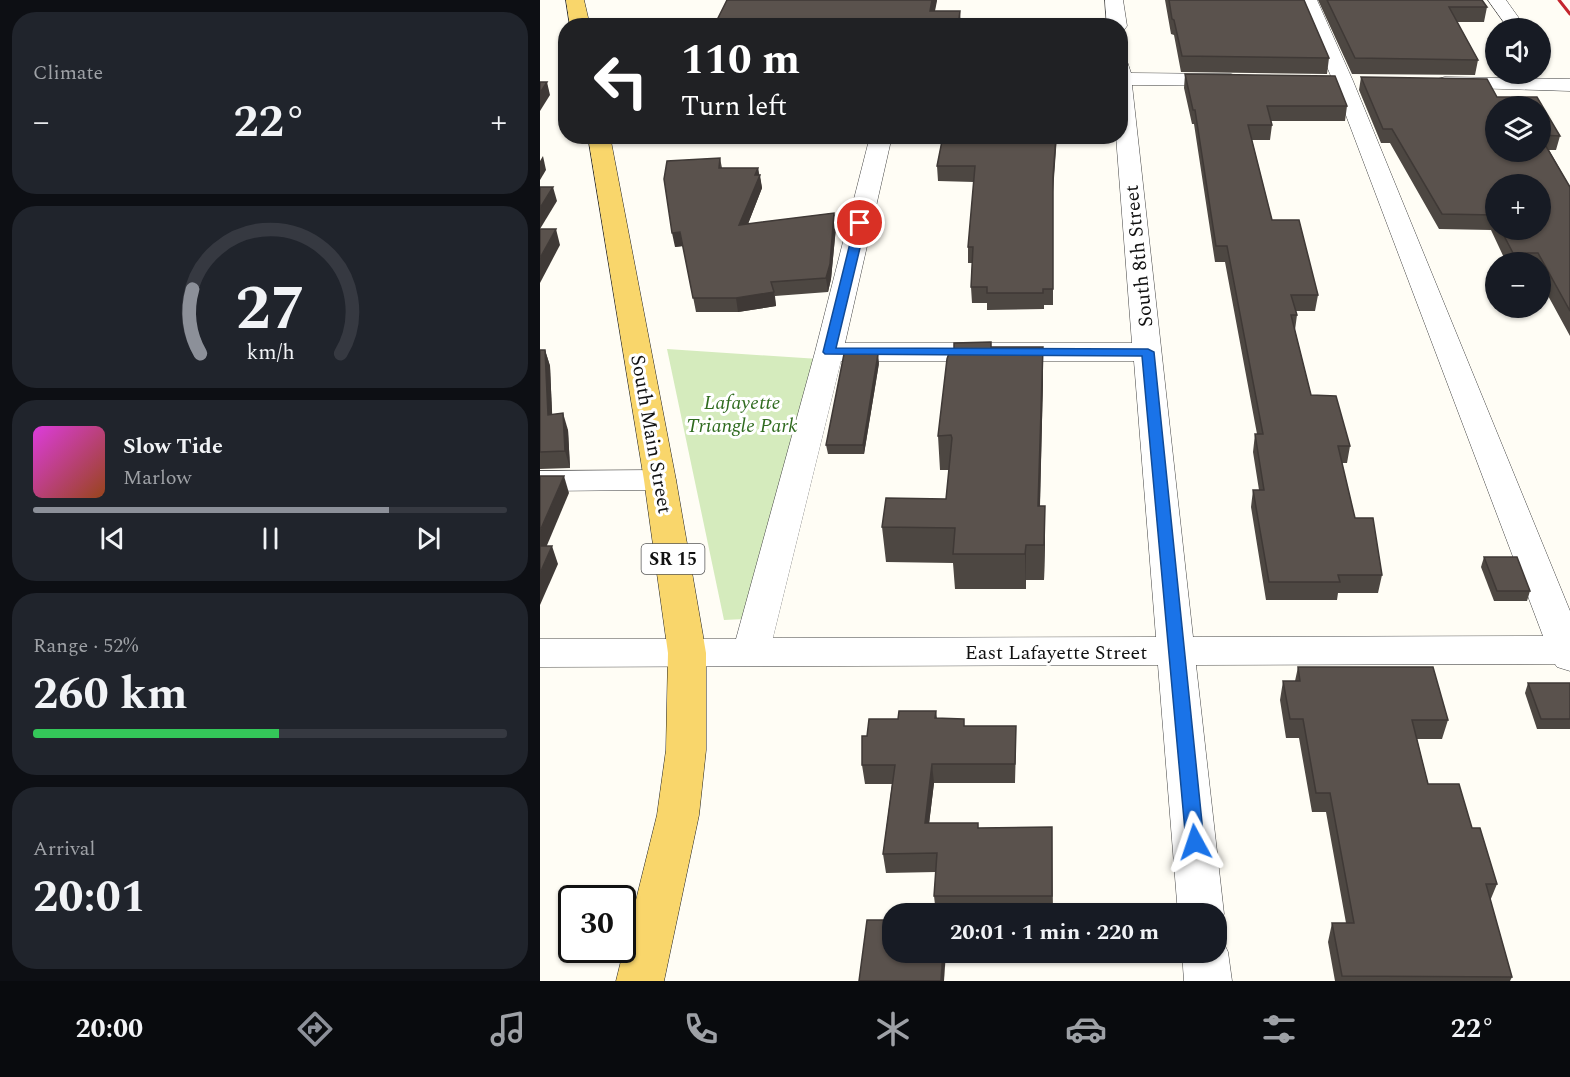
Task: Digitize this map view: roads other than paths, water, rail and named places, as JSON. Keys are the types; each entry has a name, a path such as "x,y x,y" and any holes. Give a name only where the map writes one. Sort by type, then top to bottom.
{"main road":[{"path":"575,0 578,18"},
{"name":"South Main Street","path":"600,144 660,480 687,652 686,750 678,815 640,981"}],"street":[{"path":"1114,0 1116,18"},
{"path":"1308,0 1343,81 1569,653"},
{"path":"1497,0 1510,18"},
{"path":"1128,72 1250,80"},
{"path":"1551,73 1563,85 1570,104"},
{"path":"1426,83 1563,85"},
{"path":"751,653 829,352 879,144"},
{"name":"South 8th Street","path":"1128,144 1201,903"},
{"path":"829,352 1148,352"},
{"path":"540,481 660,480"},
{"name":"East Lafayette Street","path":"540,653 1177,651 1569,653"},
{"path":"1206,963 1208,981"}],"railway":[{"path":"1559,0 1570,14"}],"park label":[{"name":"Lafayette Triangle Park","path":"742,414"}]}
